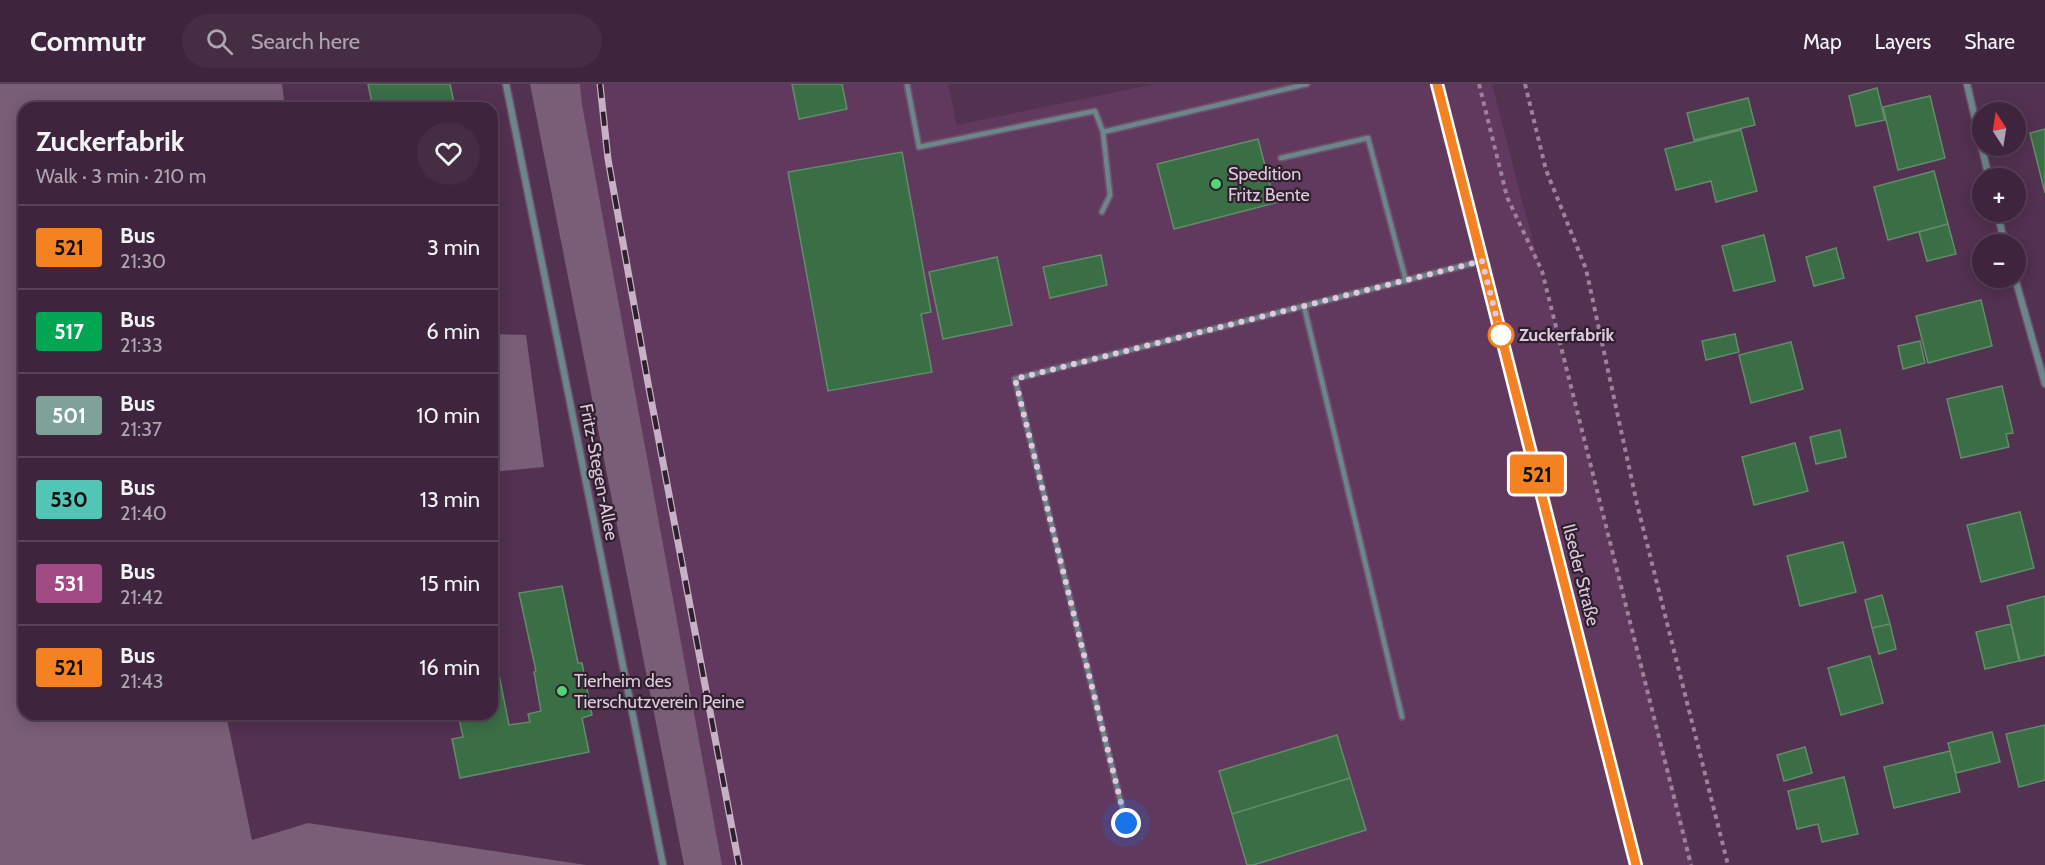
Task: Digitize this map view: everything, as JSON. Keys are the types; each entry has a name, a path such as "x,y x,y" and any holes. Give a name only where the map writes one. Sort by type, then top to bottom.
{"street":[{"name":"Fritz-Stegen-Allee","path":"506,84 663,865"},
{"name":"Ilseder Straße","path":"1437,84 1636,865"},
{"path":"1967,84 1987,168"},
{"path":"2018,288 2045,384"}],"lane":[{"path":"907,84 919,147 1095,111 1103,132 1110,195 1102,212"},
{"path":"1103,132 1307,84"},
{"path":"1281,158 1368,138 1406,281"},
{"path":"1126,823 1015,379 1482,261"},
{"path":"1304,306 1402,717"}],"path":[{"path":"1479,84 1507,197 1542,271 1691,865"},
{"path":"1526,84 1546,170 1586,269 1637,504 1728,865"}],"shaded area":[{"path":"0,84 282,84 284,102 18,102 18,720 227,720 252,840 308,823 586,865 0,865"},
{"path":"530,84 580,84 722,865 684,865"},
{"path":"580,84 948,84 957,125 1155,84 1492,84 1694,865 722,865"},
{"path":"498,334 526,335 544,467 498,471"}],"building":[{"path":"368,84 450,84 454,102 372,102"},
{"path":"792,84 842,84 847,109 799,119"},
{"path":"1877,88 1885,120 1856,126 1849,96"},
{"path":"1930,96 1945,158 1898,170 1883,107"},
{"path":"1748,98 1755,125 1694,140 1687,113"},
{"path":"2045,129 2045,193 2030,133"},
{"path":"1741,130 1757,191 1716,202 1711,181 1676,190 1665,149"},
{"name":"Spedition Fritz Bente","path":"1258,139 1275,203 1174,229 1157,164"},
{"path":"902,152 931,312 921,314 932,372 828,391 788,172"},
{"path":"1934,171 1948,224 1888,240 1874,187"},
{"path":"1948,224 1956,254 1927,261 1919,232"},
{"path":"1764,235 1775,281 1734,291 1722,246"},
{"path":"1836,248 1844,278 1814,286 1806,257"},
{"path":"1101,255 1107,285 1050,298 1043,267"},
{"path":"997,257 1012,325 943,339 929,272"},
{"path":"1981,300 1992,346 1928,363 1916,316"},
{"path":"1735,334 1739,352 1706,360 1702,341"},
{"path":"1920,341 1925,363 1903,369 1898,346"},
{"path":"1791,342 1803,389 1751,403 1739,355"},
{"path":"2002,386 2013,433 2006,434 2009,447 1961,458 1947,399"},
{"path":"1840,430 1846,457 1816,464 1810,437"},
{"path":"1795,443 1808,491 1754,505 1742,457"},
{"path":"2020,512 2034,568 1981,582 1967,525"},
{"path":"1843,542 1856,592 1800,606 1787,556"},
{"name":"Tierheim des Tierschutzverein Peine","path":"562,586 578,663 582,663 592,715 582,718 589,752 460,778 452,739 463,737 459,720 498,720 498,670 509,725 530,722 528,714 541,711 534,672 536,671 519,593"},
{"path":"1882,595 1890,624 1872,628 1865,600"},
{"path":"2045,596 2045,655 2020,661 2007,606"},
{"path":"1890,624 1896,649 1879,654 1872,628"},
{"path":"2011,624 2019,661 1985,669 1976,632"},
{"path":"1870,656 1883,703 1841,715 1828,668"},
{"path":"2045,725 2045,780 2019,787 2006,734"},
{"path":"1992,732 2000,762 1956,773 1948,743"},
{"path":"1337,735 1350,778 1232,814 1219,771"},
{"path":"1805,747 1812,773 1784,781 1777,755"},
{"path":"1950,751 1960,792 1894,808 1884,767"},
{"path":"1844,777 1858,834 1822,842 1818,824 1797,829 1788,791"},
{"path":"1350,778 1366,830 1247,865 1232,814"}],"railway":[{"path":"600,84 608,159 739,865"}],"bus line":[{"name":"521","path":"1437,84 1636,865"}],"place":[{"name":"Spedition Fritz Bente","path":"1216,184"},
{"name":"Zuckerfabrik","path":"1501,335"},
{"name":"Tierheim des Tierschutzverein Peine","path":"562,691"}],"route":[{"path":"1126,823 1015,379 1482,261 1502,339 1501,335"}]}
